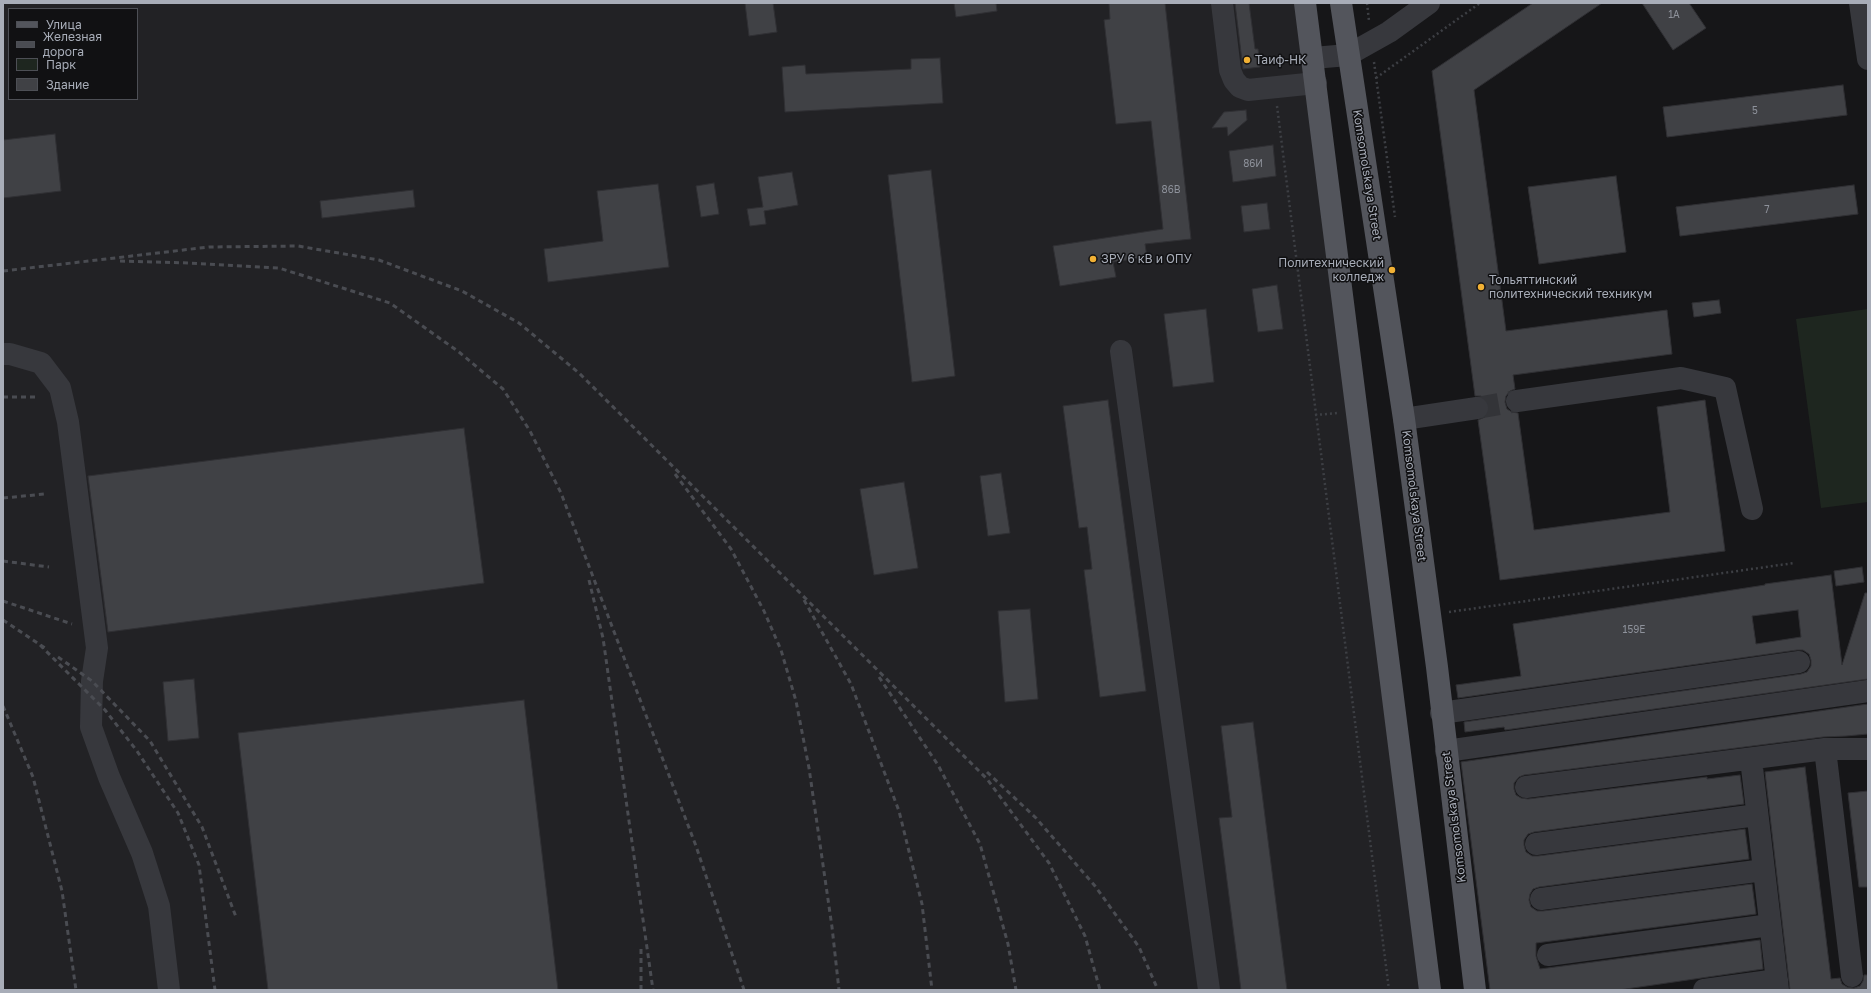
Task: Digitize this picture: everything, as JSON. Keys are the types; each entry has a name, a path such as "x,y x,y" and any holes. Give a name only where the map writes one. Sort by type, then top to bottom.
{"main road":[{"path":"1305,3 1430,990"},
{"name":"Komsomolskaya Street","path":"1341,3 1404,419 1475,990"}],"street":[{"path":"1222,3 1228,59 1234,80 1240,87 1248,90 1316,83"},
{"path":"1313,58 1348,55 1388,32 1429,3"},
{"path":"1860,3 1868,59"},
{"path":"1121,351 1209,990"},
{"path":"3,354 10,354 41,363 60,388 68,422 97,648 92,681 91,727 109,777 142,853 159,906 169,990"},
{"path":"1516,401 1681,378 1725,388 1752,509"},
{"path":"1404,419 1477,408"},
{"path":"1441,713 1799,662"},
{"path":"1446,751 1868,692"},
{"path":"1526,787 1825,750 1868,749"},
{"path":"1825,750 1852,976"},
{"path":"1704,990 1777,985 1751,759"},
{"path":"1536,844 1757,815"},
{"path":"1541,899 1764,870"},
{"path":"1548,955 1770,925"}],"path":[{"path":"1376,78 1480,3"},
{"path":"1274,87 1389,990"},
{"path":"1315,415 1342,412"},
{"path":"1448,612 1794,563"}],"shaded area":[{"path":"3,3 1298,3 1428,990 3,990"}],"green space":[{"path":"1868,309 1868,502 1821,508 1796,319"}],"building":[{"path":"745,3 773,3 777,32 749,36"},
{"path":"954,3 996,3 997,11 956,17"},
{"path":"1109,3 1165,3 1191,239 1145,244 1147,257 1113,262 1116,277 1060,286 1053,246 1163,229 1151,121 1116,124 1104,20 1110,19"},
{"path":"1235,3 1249,3 1255,49 1258,49 1260,67 1243,69"},
{"name":"Тольяттинский политехнический техникум","path":"1533,3 1602,3 1474,90 1506,331 1667,310 1672,354 1513,375 1515,389 1510,391 1506,396 1505,402 1507,409 1518,413 1534,530 1670,512 1657,407 1705,400 1725,551 1500,580 1478,420 1485,417 1488,413 1489,407 1486,400 1481,396 1475,396 1432,71"},
{"path":"1642,3 1689,3 1706,28 1673,50"},
{"path":"940,58 943,103 785,112 782,67 805,65 806,74 911,69 911,59"},
{"path":"1843,85 1847,115 1667,137 1663,107"},
{"path":"1246,110 1247,120 1228,136 1227,127 1212,128 1224,112"},
{"path":"55,134 61,191 3,198 3,140"},
{"path":"1273,145 1276,176 1233,182 1229,151"},
{"path":"931,170 955,376 912,382 888,175"},
{"path":"792,172 798,205 764,211 766,224 750,226 747,209 763,207 758,177"},
{"path":"1616,176 1626,252 1539,264 1528,187"},
{"path":"714,183 719,214 701,217 696,186"},
{"path":"658,184 669,267 548,282 544,249 603,241 597,191"},
{"path":"1854,185 1858,214 1680,236 1676,207"},
{"path":"413,190 415,207 322,218 320,201"},
{"path":"1267,203 1270,229 1244,232 1241,206"},
{"path":"1277,285 1283,329 1258,332 1252,289"},
{"path":"1719,300 1721,313 1694,317 1692,303"},
{"path":"1206,309 1214,382 1173,387 1164,314"},
{"path":"1108,400 1146,691 1100,697 1084,570 1092,569 1087,527 1079,528 1063,406"},
{"path":"464,428 484,583 108,632 88,476"},
{"path":"1001,473 1010,533 988,536 980,476"},
{"path":"904,482 918,568 874,575 860,489"},
{"path":"1862,567 1864,582 1836,586 1834,571"},
{"path":"1831,575 1842,665 1865,593 1868,593 1868,679 1505,730 1504,727 1465,732 1464,722 1807,672 1811,666 1809,654 1803,650 1797,650 1458,698 1456,685 1521,676 1513,624","holes":["1798,610 1801,637 1756,644 1752,616"]},
{"path":"1030,609 1038,699 1005,702 998,611"},
{"path":"194,679 199,738 168,741 163,682"},
{"path":"524,700 558,990 268,990 238,733"},
{"path":"1868,704 1868,734 1823,737 1524,775 1519,777 1514,783 1516,795 1521,798 1528,799 1707,777 1707,779 1740,775 1744,804 1534,832 1528,834 1524,840 1524,845 1526,852 1532,856 1538,856 1745,829 1749,859 1539,887 1533,889 1529,900 1531,907 1537,911 1543,911 1752,884 1756,914 1536,943 1536,956 1540,969 1760,940 1763,969 1619,990 1490,990 1461,762"},
{"path":"1253,722 1287,990 1241,990 1219,818 1232,817 1221,726"},
{"path":"1805,767 1831,979 1840,978 1842,984 1847,987 1854,988 1860,986 1864,975 1868,975 1868,990 1790,990 1765,772"},
{"path":"1868,791 1868,887 1859,887 1848,793"}],"tunnel":[{"path":"1477,408 1517,401"}],"railway":[{"path":"3,271 209,247 298,246 379,260 462,291 519,323 579,373 987,779 1049,863 1085,936 1100,990"},
{"path":"120,261 279,268 390,303 459,352 503,389 530,431 561,493 696,846 744,990"},
{"path":"3,397 38,397"},
{"path":"675,474 731,549 764,611 781,650 796,701 809,768 832,927 839,990"},
{"path":"3,498 45,494"},
{"path":"3,561 49,567"},
{"path":"589,580 603,638 653,990"},
{"path":"804,600 851,684 899,811 922,904 932,990"},
{"path":"3,601 72,624"},
{"path":"3,620 45,648"},
{"path":"40,645 105,710 137,751 178,813 199,865 215,990"},
{"path":"58,657 92,681 150,741 202,827 236,917"},
{"path":"879,677 938,765 980,844 1008,944 1016,990"},
{"path":"3,706 33,777 62,891 76,990"},
{"path":"987,772 1036,818 1095,886 1139,947 1158,990"},
{"path":"641,946 641,990"}],"place":[{"name":"Таиф-НК","path":"1247,60"},
{"name":"ЗРУ 6 кВ и ОПУ","path":"1093,259"},
{"name":"Политехнический колледж","path":"1392,270"},
{"name":"Тольяттинский политехнический техникум","path":"1481,287"}]}
